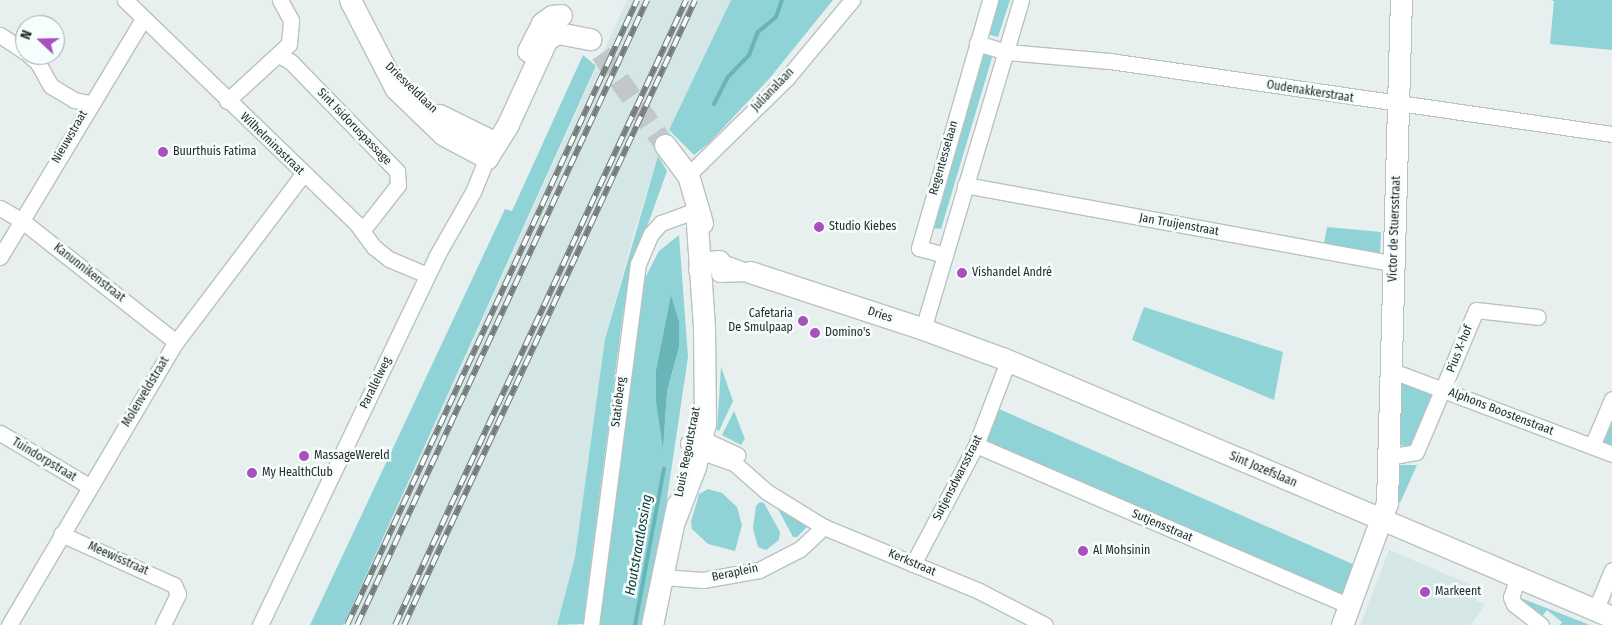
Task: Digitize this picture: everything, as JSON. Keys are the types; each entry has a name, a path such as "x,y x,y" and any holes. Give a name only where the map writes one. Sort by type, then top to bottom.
{"street":[{"name":"Wilhelminastraat","path":"125,0 227,101 304,173 362,231 381,253 427,276"},
{"path":"227,101 289,44 292,32 291,20 280,0"},
{"name":"Driesveldlaan","path":"350,0 396,89 425,119 444,135 491,150"},
{"name":"Julianalaan","path":"688,175 787,78 852,0"},
{"name":"Regentesselaan","path":"945,255 919,248 990,0"},
{"path":"923,329 1021,0"},
{"name":"Victor de Stuersstraat","path":"1346,616 1383,522 1387,503 1401,0"},
{"path":"560,16 576,24 595,46"},
{"name":"Parallelweg","path":"260,625 427,276 473,192 491,150 508,124 542,45 560,16"},
{"name":"Nieuwstraat","path":"0,256 143,19"},
{"path":"0,35 15,47"},
{"path":"977,43 1007,52"},
{"name":"Oudenakkerstraat","path":"1007,52 1110,61 1398,106 1612,134"},
{"name":"Sint Isidoruspassage","path":"279,55 291,62 396,171 398,185 362,231"},
{"path":"40,65 51,86 74,100 90,104"},
{"name":"Louis Regoutstraat","path":"652,625 675,519 697,444 703,384 704,327 711,268 688,175 665,145"},
{"name":"Molenveldstraat","path":"9,625 89,486 176,342 304,173"},
{"name":"Jan Truijenstraat","path":"965,185 1394,264"},
{"name":"Kanunnikenstraat","path":"0,208 21,220 176,342"},
{"name":"Statieberg","path":"590,625 638,264 651,234 661,223 696,210"},
{"name":"Dries","path":"711,268 750,272 923,329 1008,361"},
{"name":"Pius X-hof","path":"1442,390 1476,310 1538,317"},
{"name":"Sutjensdwarsstraat","path":"913,564 976,445 1008,361"},
{"name":"Sint Jozefslaan","path":"1008,361 1517,580 1604,614"},
{"name":"Alphons Boostenstraat","path":"1390,370 1612,454"},
{"path":"1388,457 1416,452 1442,390"},
{"path":"1592,446 1612,399"},
{"name":"Tuindorpstraat","path":"0,433 89,486"},
{"name":"Kerkstraat","path":"697,444 734,463 767,492 824,527 979,591 1045,625"},
{"name":"Sutjensstraat","path":"976,445 1346,616"},
{"name":"Beraplein","path":"663,577 703,580 758,570 800,549 824,527"},
{"name":"Meewisstraat","path":"61,534 174,585 178,594 163,625"},
{"path":"1604,614 1612,570"},
{"path":"1517,580 1511,597 1514,604 1541,625"}],"shaded area":[{"path":"627,0 731,0 658,156 632,239 605,339 575,557 557,625 344,625"},
{"path":"731,0 833,0 769,79 709,143 694,155 669,130"},
{"path":"992,0 1010,0 998,37 982,33"},
{"path":"1550,0 1612,0 1612,50 1550,44 1554,1"},
{"path":"978,48 994,51 941,229 928,228"},
{"path":"583,55 596,66 345,622 343,625 310,625 505,209 512,211"},
{"path":"658,156 667,171 642,241 623,312 583,624 557,625 575,557 605,339"},
{"path":"1327,227 1381,232 1380,254 1324,244"},
{"path":"679,235 688,357 664,519 642,625 598,625 638,304 646,276 659,251","holes":["671,296 673,370 667,392 663,449 656,402 656,370"]},
{"path":"671,295 679,322 679,346 667,392 663,450 656,402 656,370"},
{"path":"1144,307 1283,352 1274,400 1132,340"},
{"path":"721,367 733,401 719,431 717,430"},
{"path":"1400,381 1434,394 1411,447 1406,448 1399,443"},
{"path":"999,409 1355,565 1345,597 985,442"},
{"path":"1612,410 1612,445 1603,442"},
{"path":"734,411 745,439 741,445 722,435"},
{"path":"1399,465 1417,465 1400,503 1395,501 1395,469"},
{"path":"708,489 722,493 737,507 742,525 735,551 708,544 692,529 691,522 699,494"},
{"path":"760,502 764,503 780,532 779,540 766,550 758,547 753,528 756,506"},
{"path":"778,509 808,526 797,537 793,537"},
{"name":"Markeent","path":"1389,550 1476,587 1477,601 1485,604 1471,625 1360,625"},
{"path":"1518,597 1590,625 1560,625 1562,622 1547,610 1540,619"}],"waterway":[{"name":"Houtstraatlossing","path":"714,104 727,78 749,55 758,32 776,17 782,0"},
{"name":"Houtstraatlossing","path":"635,625 664,469"}],"tunnel":[{"path":"601,53 665,145"}],"railway":[{"path":"347,625 637,0"},
{"path":"357,625 647,0"},
{"path":"395,625 686,0"},
{"path":"404,625 695,0"}],"place":[{"name":"Buurthuis Fatima","path":"163,152"},
{"name":"Studio Kiebes","path":"819,227"},
{"name":"Vishandel André","path":"962,273"},
{"name":"Cafetaria De Smulpaap","path":"803,321"},
{"name":"Domino's","path":"815,333"},
{"name":"MassageWereld","path":"304,456"},
{"name":"My HealthClub","path":"252,473"},
{"name":"Al Mohsinin","path":"1083,551"},
{"name":"Markeent","path":"1425,592"}]}
